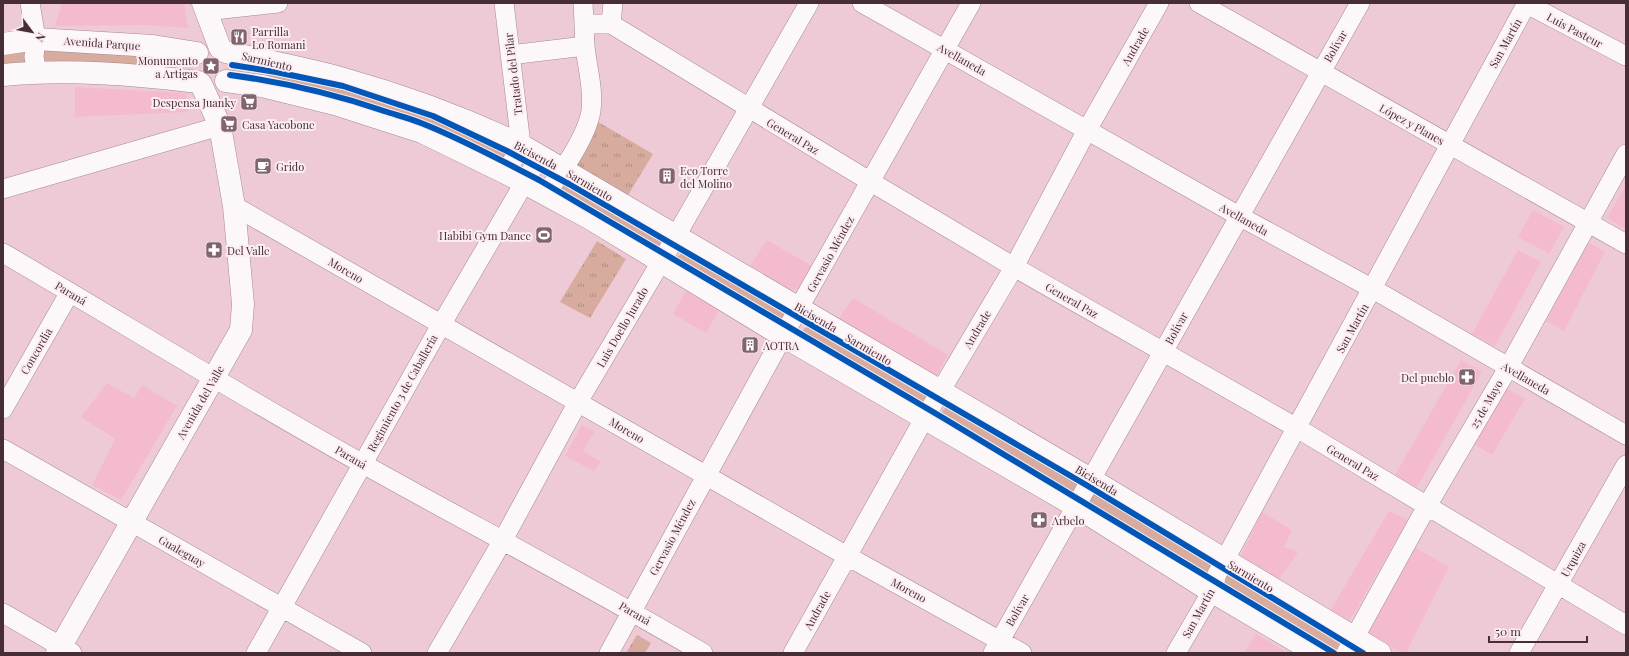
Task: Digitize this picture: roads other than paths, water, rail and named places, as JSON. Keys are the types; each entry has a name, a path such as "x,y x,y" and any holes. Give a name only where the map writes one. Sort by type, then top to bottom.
{"main road":[{"path":"204,7 211,51"},
{"name":"Avenida Parque","path":"3,44 36,39 211,51"},
{"path":"211,51 230,57 232,64 232,71 225,82 220,126"},
{"path":"211,51 192,65 194,77 200,83 220,126"},
{"name":"Sarmiento","path":"211,51 352,81 433,107 486,128 521,146 564,169 1225,560 1350,645 1380,653"},
{"path":"3,75 37,72 73,72 145,76 200,83 211,87 218,86 225,82 262,86 336,104 415,130 546,194 661,261 783,336 1076,507 1316,653"},
{"name":"Avenida del Valle","path":"63,651 132,522 241,330 243,304 234,206 220,126"}],"street":[{"path":"30,3 36,39 34,57 37,72"},
{"path":"204,7 278,3"},
{"name":"Tratado del Pilar","path":"504,3 521,146"},
{"path":"546,194 564,169 586,126 591,112 592,96 585,46 583,3"},
{"path":"585,24 611,24 613,3"},
{"name":"Luis Doello Jurado","path":"437,653 503,540 578,402 809,3"},
{"name":"Avellaneda","path":"862,3 1239,216 1373,289 1626,435"},
{"name":"Gervasio Méndez","path":"609,653 783,336 971,3"},
{"name":"Andrade","path":"792,653 924,418 1014,267 1087,130 1159,3"},
{"name":"López y Planes","path":"1199,3 1626,244"},
{"name":"Bolívar","path":"996,647 1092,480 1360,3"},
{"name":"Luis Pasteur","path":"1526,3 1626,56"},
{"name":"San Martín","path":"1176,653 1212,591 1217,574 1373,289 1526,3"},
{"name":"General Paz","path":"611,24 749,109 1014,267 1297,428 1626,625"},
{"path":"510,55 585,46"},
{"path":"3,189 220,126"},
{"path":"515,178 521,146"},
{"name":"25 de Mayo","path":"1350,645 1427,506 1508,368 1626,154"},
{"name":"Regimiento 3 de Caballería","path":"256,653 441,324 515,178 540,156"},
{"name":"Moreno","path":"234,206 847,556 996,647 1022,653"},
{"name":"Paraná","path":"3,253 362,464 503,540 703,653"},
{"name":"Concordia","path":"3,409 70,292"},
{"name":"Gualeguay","path":"3,449 362,653"},
{"name":"Urquiza","path":"1519,653 1559,586 1626,465"},
{"path":"3,613 63,651"}],"place":[{"name":"Parrilla Lo Romani","path":"239,37"},
{"name":"Monumento a Artigas","path":"211,66"},
{"name":"Despensa Juanky","path":"249,102"},
{"name":"Casa Yacobone","path":"229,124"},
{"name":"Grido","path":"263,166"},
{"name":"Eco Torre del Molino","path":"667,176"},
{"name":"Habibi Gym Dance","path":"544,235"},
{"name":"Del Valle","path":"214,250"},
{"name":"AOTRA","path":"750,345"},
{"name":"Del pueblo","path":"1467,377"},
{"name":"Arbelo","path":"1039,520"}]}
